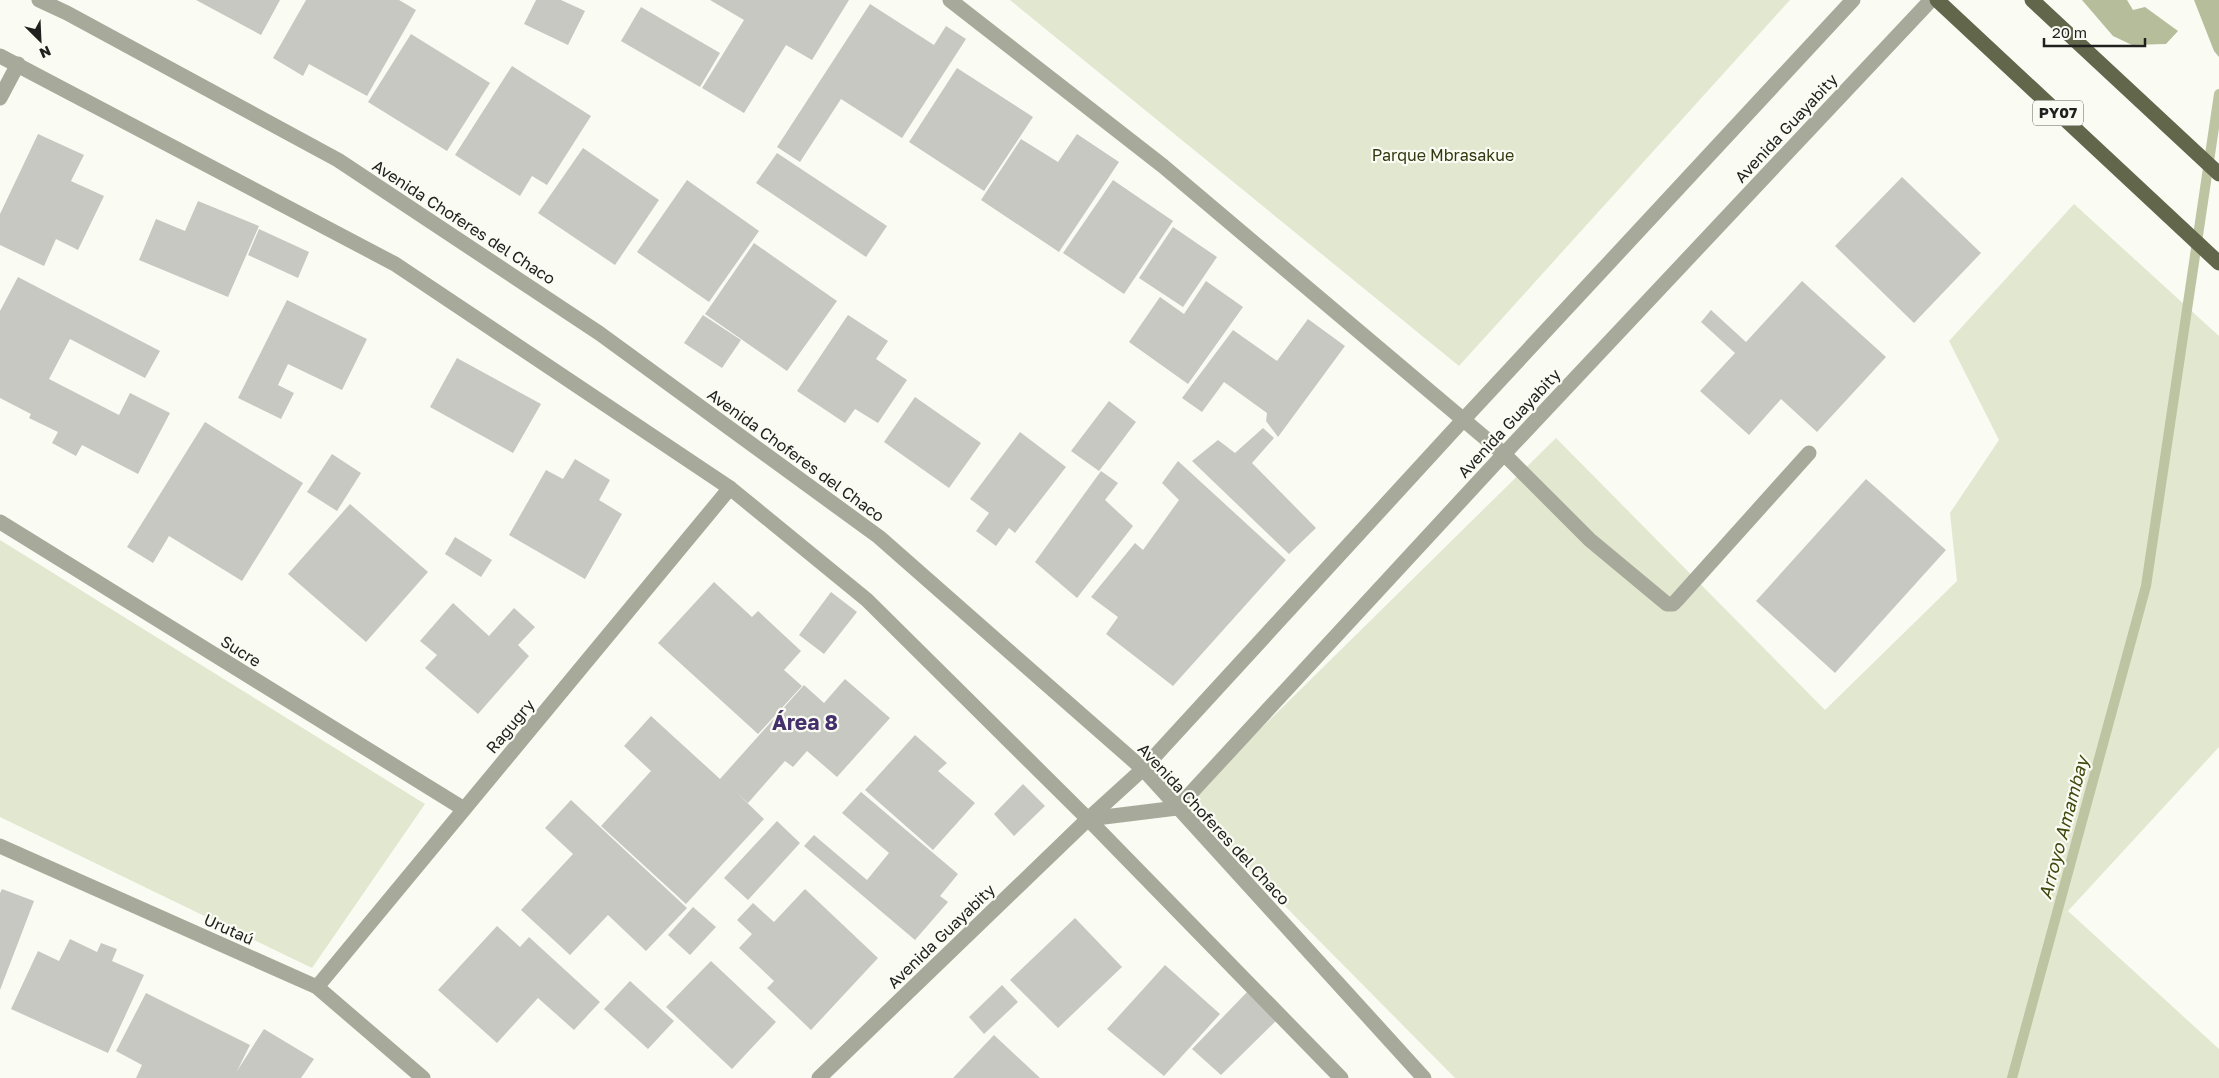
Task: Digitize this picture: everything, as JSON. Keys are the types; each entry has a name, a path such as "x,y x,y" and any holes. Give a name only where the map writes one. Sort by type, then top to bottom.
{"main road":[{"name":"PY07","path":"1937,0 2217,261"},
{"path":"2032,0 2219,174"}],"street":[{"name":"Avenida Choferes del Chaco","path":"39,0 67,13 338,160 599,333 878,537 1143,769 1424,1078"},
{"path":"950,0 1163,166 1504,454 1590,540 1670,604 1677,600 1809,453"},
{"name":"Avenida Guayabity","path":"819,1078 1088,819 1143,769 1462,420 1853,0"},
{"name":"Avenida Guayabity","path":"1177,808 1504,454 1931,0"},
{"path":"0,56 395,264 730,488 868,600 1088,819 1341,1078"},
{"path":"0,98 18,64"},
{"name":"Ragugry","path":"317,987 730,488"},
{"name":"Sucre","path":"0,522 464,809"},
{"path":"1088,819 1177,808"},
{"name":"Urutaú","path":"0,846 317,987 423,1078"}],"green space":[{"name":"Parque Mbrasakue","path":"1010,0 1790,0 1459,366"},
{"path":"2082,0 2127,0 2133,10 2145,7 2178,31 2166,44 2132,45 2113,36"},
{"path":"2194,0 2219,0 2219,57 2214,51"},
{"path":"2074,204 2219,336 2219,747 2068,911 2219,1049 2219,1078 1455,1078 1184,804 1556,438 1825,710 1957,581 1950,513 1999,440 1949,341"},
{"path":"0,540 425,804 312,968 0,817"}],"building":[{"path":"196,0 280,0 261,35"},
{"path":"306,0 399,0 416,10 367,96 309,64 303,76 273,58"},
{"path":"536,0 561,0 585,11 568,45 524,24"},
{"path":"710,0 849,0 812,60 786,45 744,113 702,88 744,20"},
{"path":"870,4 934,45 946,26 966,39 902,138 841,99 800,162 777,147"},
{"path":"641,7 720,53 700,87 621,41"},
{"path":"411,34 490,83 447,151 368,102"},
{"path":"512,66 591,116 547,185 532,176 520,196 455,155"},
{"path":"957,68 1033,117 984,191 909,142"},
{"path":"38,134 84,155 71,181 104,196 78,250 56,239 44,266 0,245 0,214"},
{"path":"1077,134 1119,162 1059,252 981,200 1021,139 1058,162"},
{"path":"583,148 659,200 615,265 538,213"},
{"path":"777,153 887,226 866,257 756,183"},
{"path":"1902,177 1981,253 1914,323 1835,246"},
{"path":"687,180 759,231 709,302 637,252"},
{"path":"1113,180 1173,221 1124,294 1063,253"},
{"path":"198,201 259,226 228,297 139,260 156,219 185,231"},
{"path":"1173,227 1217,257 1183,307 1139,278"},
{"path":"259,229 309,252 298,278 248,255"},
{"path":"754,243 837,301 787,371 705,314"},
{"path":"18,277 160,351 145,378 70,339 49,379 119,415 130,393 170,413 138,474 82,445 76,456 52,443 58,432 29,418 31,414 0,398 0,311"},
{"path":"1206,281 1243,307 1188,384 1129,342 1160,297 1184,314"},
{"path":"1802,281 1886,357 1817,432 1781,399 1749,435 1700,391 1735,353 1701,322 1711,310 1746,342"},
{"path":"287,300 367,339 342,390 288,364 278,385 294,393 281,419 238,398"},
{"path":"703,315 741,340 722,368 684,343"},
{"path":"848,315 888,341 876,359 907,380 878,423 855,409 845,423 797,391"},
{"path":"1308,319 1345,346 1278,437 1266,421 1267,413 1224,382 1202,412 1182,398 1233,330 1277,361"},
{"path":"457,358 541,404 513,453 430,407"},
{"path":"915,397 981,443 949,488 884,442"},
{"path":"1109,401 1136,422 1099,471 1071,451"},
{"path":"205,422 303,483 242,581 169,536 153,563 127,547"},
{"path":"1263,428 1274,438 1252,463 1316,528 1289,554 1192,461 1218,440 1235,453"},
{"path":"1020,432 1066,467 1015,533 1009,528 996,546 976,531 989,513 970,499"},
{"path":"332,454 361,473 337,511 307,492"},
{"path":"575,459 610,480 599,500 622,514 585,579 509,535 546,470 563,479"},
{"path":"1178,461 1286,560 1173,686 1106,634 1118,617 1091,597 1135,543 1143,550 1179,500 1162,483"},
{"path":"1101,471 1118,483 1105,500 1133,526 1077,598 1035,562"},
{"path":"1866,479 1946,550 1835,673 1756,601"},
{"path":"350,504 428,572 366,642 288,574"},
{"path":"455,537 492,560 481,577 445,554"},
{"path":"714,582 752,617 758,611 801,651 784,670 802,686 758,734 658,643"},
{"path":"831,592 857,612 824,654 799,635"},
{"path":"453,603 489,636 514,608 535,627 518,645 529,656 478,714 425,668 437,655 420,641"},
{"path":"845,679 890,718 837,777 807,751 793,767 785,761 748,803 735,791 764,819 686,904 601,826 651,771 624,746 651,716 720,779 804,685 824,703"},
{"path":"915,735 947,763 938,771 975,803 933,850 865,790"},
{"path":"1023,784 1045,806 1014,836 994,814"},
{"path":"861,792 958,874 940,896 948,902 915,940 804,846 814,835 867,880 889,853 842,813"},
{"path":"571,800 687,908 646,951 608,915 570,955 521,910 573,854 545,828"},
{"path":"777,821 800,843 748,900 724,878"},
{"path":"2,889 34,901 0,990 0,893"},
{"path":"805,889 878,958 811,1030 767,988 774,981 739,948 752,934 737,920 753,903 774,922"},
{"path":"693,907 716,927 690,955 668,935"},
{"path":"1075,918 1122,967 1058,1028 1010,980"},
{"path":"497,926 520,947 529,937 600,1002 574,1030 538,998 497,1043 438,990"},
{"path":"70,939 97,952 101,943 117,949 112,961 144,975 108,1053 11,1009 38,951 59,961"},
{"path":"711,961 776,1022 732,1069 666,1007"},
{"path":"1165,965 1220,1014 1164,1076 1107,1029"},
{"path":"630,981 674,1021 648,1049 604,1009"},
{"path":"1002,985 1018,1002 984,1034 969,1017"},
{"path":"1251,988 1280,1017 1221,1075 1192,1049"},
{"path":"146,993 250,1045 237,1071 264,1029 314,1059 301,1078 136,1078 142,1065 116,1051"},
{"path":"994,1035 1040,1078 953,1078"}],"waterway":[{"name":"Arroyo Amambay","path":"2012,1078 2146,586 2219,94"}],"district":[{"name":"Área 8","path":"805,723"}]}
